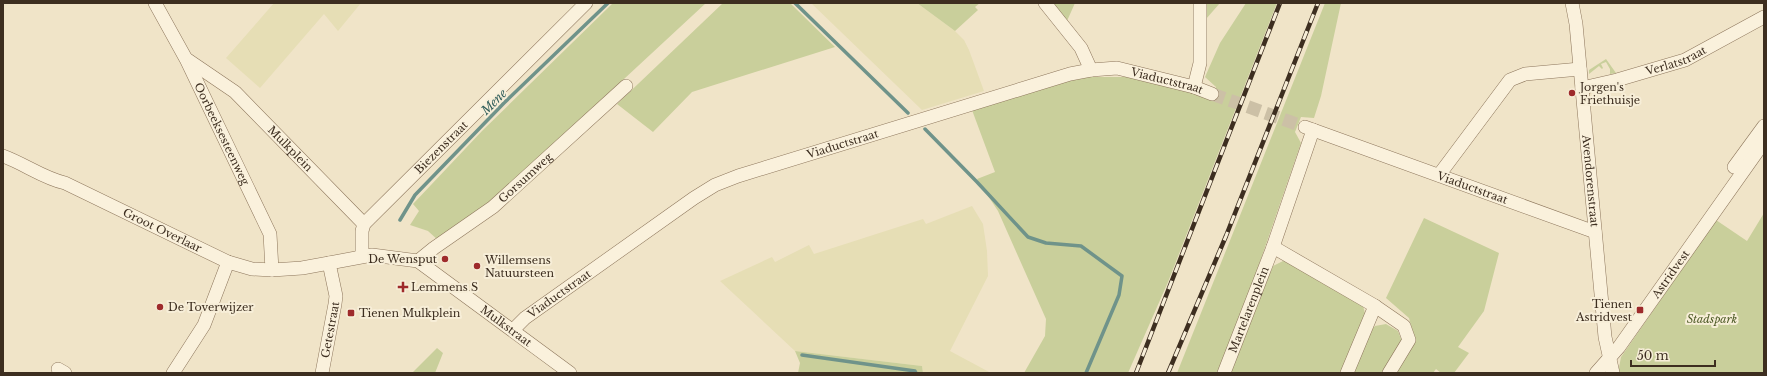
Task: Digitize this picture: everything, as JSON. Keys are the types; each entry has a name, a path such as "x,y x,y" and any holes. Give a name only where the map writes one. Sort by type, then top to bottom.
{"street":[{"name":"Oorbeeksesteenweg","path":"155,3 186,59 270,234 272,270"},
{"name":"Biezenstraat","path":"364,224 586,3"},
{"path":"1045,3 1081,48 1091,70"},
{"path":"1194,87 1200,63 1200,3"},
{"name":"Avendorenstraat","path":"1572,3 1582,88 1605,337 1613,373"},
{"name":"Verlatstraat","path":"1582,88 1617,80 1685,60 1764,17"},
{"name":"Mulkplein","path":"186,59 235,92 364,224"},
{"name":"Viaductstraat","path":"513,330 525,318 694,198 715,185 908,123 1070,74 1091,70 1117,68 1194,87 1212,94"},
{"path":"1440,176 1510,80 1525,74 1580,69"},
{"name":"Gorsumweg","path":"418,261 434,248 493,207 626,86"},
{"name":"Astridvest","path":"1730,188 1731,172 1764,126"},
{"name":"Viaductstraat","path":"1309,128 1595,232"},
{"name":"Martelarenplein","path":"1224,373 1273,247 1309,128"},
{"name":"Astridvest","path":"1596,373 1610,359 1764,142"},
{"name":"Groot Overlaar","path":"3,156 19,162 55,181 93,197 228,262 252,269 272,270 329,263"},
{"path":"362,256 362,232 364,224"},
{"path":"1273,247 1375,306 1404,326 1409,340 1389,373"},
{"name":"Mulkstraat","path":"329,263 362,256 384,256 418,261 570,373"},
{"path":"173,373 204,325 228,262"},
{"name":"Getestraat","path":"322,373 336,300 329,263"},
{"path":"1347,373 1375,306"}],"shaded area":[{"path":"274,3 361,3 338,31 324,14 260,88 226,58"},
{"path":"811,3 917,3 955,31 964,40 984,91 922,110"},
{"path":"972,206 983,224 987,251 988,276 950,351 991,373 923,373 922,366 795,351 720,281 772,257 775,262 809,245 814,254 923,219 926,224"}],"green space":[{"path":"613,3 706,3 487,206 439,241 428,231 410,225 419,211 413,204 482,131"},
{"path":"723,3 790,3 835,47 692,92 653,132 617,104"},
{"path":"917,3 980,3 975,7 978,10 955,31"},
{"path":"1053,3 1075,3 1067,21"},
{"path":"1205,3 1220,3 1206,19"},
{"path":"1246,3 1277,3 1168,282 1128,373 1024,373 1045,336 1046,319 998,211 977,179 995,172 972,110 1080,77 1127,77 1194,91 1210,99 1216,87 1205,77 1220,43"},
{"path":"1325,3 1341,3 1321,96 1314,118 1301,117 1295,132 1301,143 1244,308 1219,373 1177,373"},
{"path":"1606,59 1616,73 1610,74 1610,69 1606,62 1601,64 1602,69 1599,66 1589,74 1589,70"},
{"name":"Stadspark","path":"1764,213 1764,373 1618,373 1621,357 1716,220 1747,241"},
{"path":"1424,218 1499,253 1484,311 1458,347 1469,353 1454,373 1441,373 1436,369 1433,373 1394,373 1414,338 1409,318 1386,298"},
{"path":"1287,259 1363,306 1366,317 1343,373 1230,373 1273,266"},
{"path":"1386,324 1398,331 1403,344 1383,373 1353,373 1371,330 1375,326"},
{"path":"437,348 443,353 435,373 412,373"},
{"path":"795,351 922,366 923,373 798,373 800,363"}],"waterway":[{"name":"Mene","path":"400,220 415,195 504,103 608,3"},
{"path":"795,3 908,113"},
{"path":"925,129 1028,237 1046,243 1081,246 1122,276 1119,295 1086,373"},
{"path":"802,355 915,371 916,373"}],"tunnel":[{"path":"1212,94 1305,127"}],"railway":[{"path":"1136,373 1280,3"},
{"path":"1168,373 1226,236 1318,3"}],"place":[{"name":"Jorgen's Friethuisje","path":"1572,93"},
{"name":"De Wensput","path":"445,259"},
{"name":"Willemsens Natuursteen","path":"477,266"},
{"name":"Lemmens S","path":"403,287"},
{"name":"De Toverwijzer","path":"160,307"},
{"name":"Tienen Astridvest","path":"1640,310"},
{"name":"Tienen Mulkplein","path":"351,313"}]}
